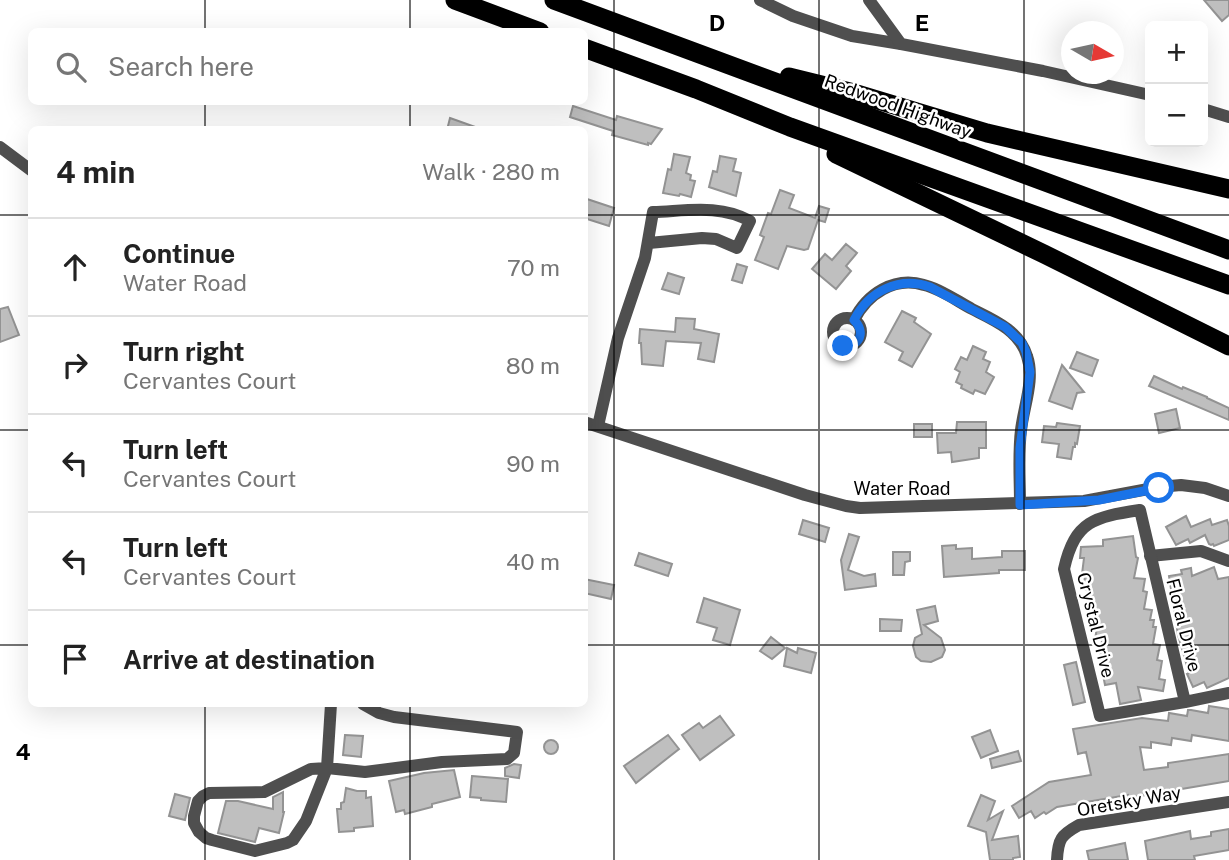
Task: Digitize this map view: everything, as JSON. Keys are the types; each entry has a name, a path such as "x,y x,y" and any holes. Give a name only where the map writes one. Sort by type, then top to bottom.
{"highway":[{"path":"455,0 529,28"},
{"name":"Redwood Highway","path":"554,0 1229,250"},
{"path":"588,49 790,127 1229,285"},
{"path":"693,52 854,93 987,133 1229,189"},
{"path":"790,127 845,160 1032,248 1229,346"}],"street":[{"path":"761,0 793,16 852,36 1053,73 1145,94"},
{"path":"869,0 901,44"},
{"path":"1208,111 1229,117"},
{"path":"0,147 28,168"},
{"path":"598,426 618,338 649,243 653,212 728,211 750,221 737,248 716,239 702,238 649,243"},
{"path":"854,320 866,301 875,294 904,282 913,283 930,287 997,322 1022,343 1030,364 1020,448 1020,505"},
{"name":"Water Road","path":"588,423 846,506 876,509 1084,501 1181,485 1205,488 1229,496"},
{"name":"Crystal Drive","path":"1150,556 1140,510 1104,516 1084,526 1069,549 1064,569 1100,716 1185,702"},
{"path":"1150,556 1201,551 1229,561"},
{"name":"Floral Drive","path":"1150,556 1185,702"},
{"path":"1185,702 1229,694"},
{"path":"331,707 327,768 306,821 293,840 255,851 206,838 195,827 196,804 203,796 217,792 264,792 312,769 327,768 365,772 442,762 507,758 514,753 517,732 394,717 368,707"},
{"name":"Oretsky Way","path":"1057,860 1058,844 1065,833 1079,825 1229,802"}],"building":[{"path":"1204,0 1229,0 1229,15 1222,21"},
{"path":"573,106 616,120 617,116 662,129 648,145 612,135 613,131 570,117"},
{"path":"450,118 472,126 448,126"},
{"path":"674,154 690,157 686,173 691,175 690,180 695,181 691,197 663,193"},
{"path":"720,156 736,159 733,171 741,173 736,196 709,187 713,171 717,172"},
{"path":"780,190 794,195 789,208 815,218 819,206 829,209 825,222 818,220 808,249 787,246 778,269 755,260 764,237 760,235"},
{"path":"588,199 614,208 609,226 588,219"},
{"path":"846,244 857,253 846,266 851,271 836,289 812,269 825,254 832,260"},
{"path":"737,264 747,267 742,283 732,280"},
{"path":"668,273 684,278 679,294 662,289"},
{"path":"8,307 19,335 0,342 0,309"},
{"path":"902,311 916,318 914,322 931,334 912,367 899,360 903,352 885,342"},
{"path":"676,318 695,319 694,329 719,334 714,362 698,359 701,343 666,341 663,366 642,364 640,329 675,332"},
{"path":"973,346 986,352 983,359 990,362 986,372 994,377 985,394 975,390 973,394 956,382 960,372 955,369 961,357 967,360"},
{"path":"1077,352 1098,360 1092,376 1070,368"},
{"path":"1062,365 1084,392 1077,393 1072,409 1049,401"},
{"path":"1154,376 1229,408 1229,420 1149,386"},
{"path":"1176,409 1180,428 1159,433 1155,414"},
{"path":"957,422 986,422 986,448 979,448 979,458 952,462 951,452 938,453 937,433 956,433"},
{"path":"1057,423 1080,426 1071,459 1057,457 1059,444 1042,442 1044,426 1056,427"},
{"path":"914,424 932,424 932,437 914,437"},
{"path":"1186,516 1191,527 1210,519 1212,525 1227,520 1229,540 1214,546 1209,544 1205,535 1190,543 1188,539 1176,545 1166,527"},
{"path":"803,520 829,528 825,542 799,534"},
{"path":"849,534 859,537 848,570 864,576 875,574 876,586 845,590 841,560"},
{"path":"1133,536 1138,558 1134,578 1145,579 1143,591 1147,592 1144,609 1152,610 1150,620 1154,620 1153,627 1156,627 1153,644 1160,645 1157,660 1162,661 1159,679 1165,680 1163,691 1138,687 1141,700 1120,704 1116,683 1105,685 1100,659 1102,640 1095,639 1098,623 1092,622 1094,606 1086,604 1088,590 1084,589 1085,574 1082,574 1084,558 1080,558 1081,547 1103,546 1103,540"},
{"path":"956,545 956,549 972,548 972,559 1002,557 1002,551 1025,551 1025,570 999,570 999,573 944,577 942,546"},
{"path":"893,552 910,552 910,561 905,562 904,575 893,575"},
{"path":"639,553 672,564 668,576 635,565"},
{"path":"1214,567 1218,579 1229,577 1229,678 1207,688 1204,682 1193,687 1187,674 1189,673 1178,635 1169,576 1182,574 1181,570 1191,568 1192,576"},
{"path":"588,580 614,585 611,599 588,594"},
{"path":"704,598 740,610 730,645 713,640 717,628 697,622"},
{"path":"935,606 938,621 924,625 941,638 945,650 942,657 931,662 921,661 916,657 913,646 915,638 922,634 917,610"},
{"path":"880,619 902,620 901,631 880,631"},
{"path":"771,637 785,648 772,659 760,651"},
{"path":"787,648 797,653 798,648 816,653 811,673 784,666"},
{"path":"1076,662 1085,702 1073,705 1064,665"},
{"path":"1209,706 1229,709 1229,741 1192,735 1191,741 1172,738 1171,745 1151,742 1151,748 1140,747 1144,770 1168,767 1168,763 1229,754 1229,781 1057,807 1035,818 1031,811 1019,818 1012,806 1049,782 1091,775 1086,752 1078,754 1073,729 1142,718 1168,721 1169,713 1187,716 1188,710 1191,710 1208,713"},
{"path":"720,716 734,735 700,760 682,735 699,723 703,728"},
{"path":"990,730 998,751 981,758 972,737"},
{"path":"345,735 363,736 361,757 343,755"},
{"path":"668,735 679,749 636,783 624,766"},
{"path":"548,740 554,740 558,747 554,754 548,754 544,750 544,744"},
{"path":"1018,751 1021,761 992,768 990,759"},
{"path":"514,764 521,765 519,778 505,776 505,768"},
{"path":"454,770 460,797 405,814 404,810 396,812 389,781"},
{"path":"472,776 508,779 506,802 470,797"},
{"path":"346,788 366,791 366,798 371,797 373,826 339,832 337,809 341,809 341,803 344,802"},
{"path":"283,792 284,812 279,833 259,828 255,842 218,833 226,801 273,809 273,797"},
{"path":"175,794 190,798 185,820 169,816"},
{"path":"981,795 995,801 988,820 1003,811 992,840 1018,836 1020,857 1013,860 990,860 986,832 968,826"},
{"path":"1229,829 1229,850 1194,856 1195,860 1148,860 1145,841 1190,831 1191,839 1211,836 1211,832"},
{"path":"1125,843 1128,860 1089,860 1087,851"}],"route":[{"path":"843,346 852,346 859,340 860,328 854,320 866,301 875,294 904,282 930,287 1005,327 1022,343 1026,352 1030,372 1021,431 1020,505 1099,500 1159,488"}]}
